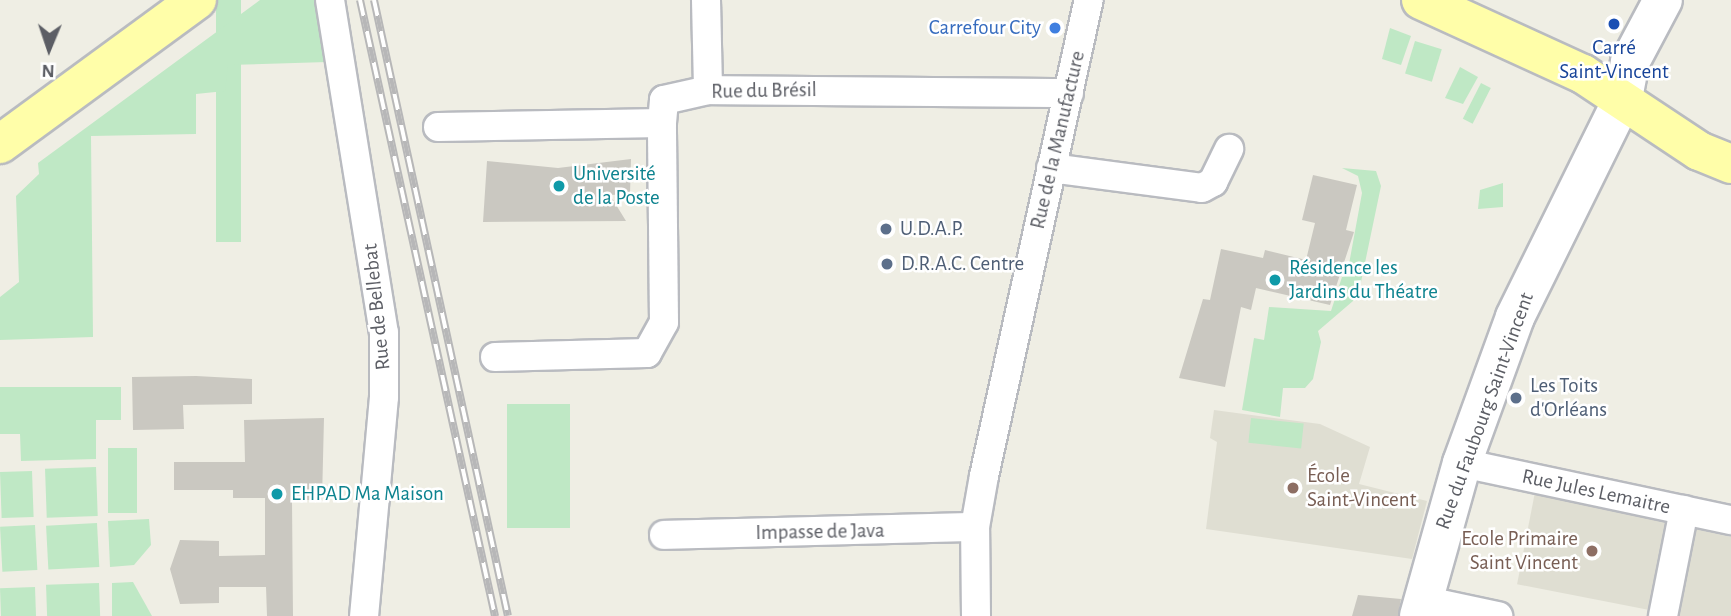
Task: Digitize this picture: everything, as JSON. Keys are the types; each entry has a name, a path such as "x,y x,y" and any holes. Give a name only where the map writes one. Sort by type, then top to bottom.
{"main road":[{"path":"0,117 159,0"},
{"path":"0,144 197,0"},
{"path":"1421,0 1583,74 1623,98 1699,151 1731,164"},
{"name":"Rue du Faubourg Saint-Vincent","path":"1420,608 1462,463 1515,317 1623,98 1630,62 1663,0"},
{"name":"Rue du Faubourg Saint-Vincent","path":"1623,98 1649,79 1690,0"}],"street":[{"name":"Rue de Bellebat","path":"330,0 384,333 384,397 364,616"},
{"path":"706,0 708,90"},
{"name":"Rue de la Manufacture","path":"976,616 975,527 1089,0"},
{"name":"Rue du Brésil","path":"662,123 664,100 708,90 1069,93"},
{"path":"438,127 662,123 664,323 647,353 495,356"},
{"path":"1051,168 1202,188 1213,182 1229,149"},
{"name":"Rue Jules Lemaitre","path":"1462,463 1731,520"},
{"path":"1663,616 1685,510"},
{"name":"Impasse de Java","path":"664,535 975,527"},
{"path":"1420,608 1498,616"}],"shaded area":[{"name":"École Saint-Vincent","path":"1214,410 1320,424 1370,447 1359,484 1427,501 1412,559 1206,529 1217,442 1210,438"},
{"name":"Ecole Primaire Saint Vincent","path":"1535,492 1672,519 1654,611 1517,584"},
{"path":"1690,528 1731,537 1731,616 1674,616"}],"green space":[{"path":"216,0 241,0 241,242 216,242"},
{"path":"260,0 315,0 327,62 228,65 225,91 196,94 196,134 91,136 93,337 0,340 0,297 19,282 16,196 39,174 38,163"},
{"path":"1390,28 1411,36 1401,65 1382,59"},
{"path":"1415,41 1442,49 1432,82 1405,74"},
{"path":"1460,67 1478,77 1463,104 1445,98"},
{"path":"1481,83 1491,88 1473,124 1463,119"},
{"path":"1342,168 1376,171 1381,186 1361,282 1353,301 1318,331 1321,342 1313,379 1305,388 1283,388 1280,417 1242,410 1254,338 1264,340 1269,307 1331,311 1342,277 1347,275 1362,193 1358,176"},
{"path":"1503,183 1503,207 1478,209 1480,190"},
{"path":"0,387 121,387 121,420 96,420 96,459 21,461 20,434 0,434"},
{"path":"507,404 570,404 570,528 507,528"},
{"path":"1251,418 1304,424 1301,448 1248,443"},
{"path":"108,448 137,448 137,513 108,513"},
{"path":"96,467 98,516 47,518 45,469"},
{"path":"32,471 34,517 2,518 0,472"},
{"path":"149,519 151,545 134,565 110,567 108,521"},
{"path":"97,523 99,567 48,570 46,526"},
{"path":"35,525 37,570 2,572 0,527"},
{"path":"133,582 152,616 112,616 112,583"},
{"path":"99,583 100,616 47,616 46,585"},
{"path":"35,587 36,616 1,616 0,588"}],"building":[{"name":"Université de la Poste","path":"631,159 630,194 610,195 626,221 483,222 487,161 558,168"},
{"name":"Résidence les Jardins du Théatre","path":"1313,175 1357,185 1346,230 1354,232 1330,305 1256,288 1251,310 1241,307 1225,387 1179,378 1203,299 1210,300 1221,249 1263,258 1265,250 1306,260 1315,223 1302,220"},
{"path":"132,377 252,379 252,404 183,405 184,429 133,430"},
{"name":"EHPAD Ma Maison","path":"324,418 322,500 292,500 293,616 267,616 266,587 219,587 219,603 180,604 170,569 180,540 219,541 219,556 265,555 265,498 233,498 233,490 174,490 174,462 245,462 244,420"},
{"path":"1358,595 1401,599 1398,616 1352,616"}],"railway":[{"path":"360,0 495,616"},
{"path":"374,0 508,616"}],"place":[{"name":"Carré Saint-Vincent","path":"1614,24"},
{"name":"Carrefour City","path":"1055,28"},
{"name":"Université de la Poste","path":"559,186"},
{"name":"U.D.A.P.","path":"886,229"},
{"name":"D.R.A.C. Centre","path":"887,264"},
{"name":"Résidence les Jardins du Théatre","path":"1275,280"},
{"name":"Les Toits d'Orléans","path":"1516,398"},
{"name":"École Saint-Vincent","path":"1293,488"},
{"name":"EHPAD Ma Maison","path":"277,494"},
{"name":"Ecole Primaire Saint Vincent","path":"1592,551"}]}
